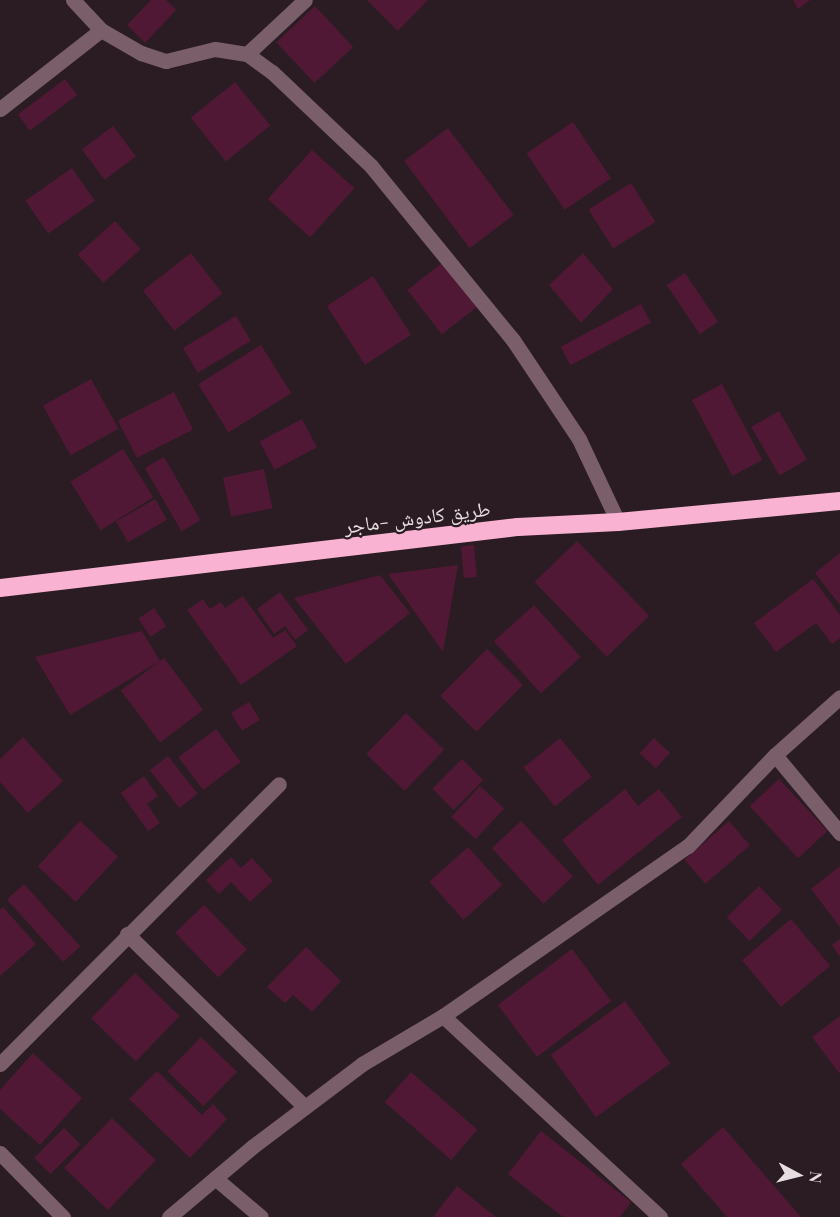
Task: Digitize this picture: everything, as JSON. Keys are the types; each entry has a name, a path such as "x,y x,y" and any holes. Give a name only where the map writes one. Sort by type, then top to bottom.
{"highway":[{"name":"طريق كادوش -ماجر","path":"0,588 518,527 618,522 840,501"}],"street":[{"path":"73,0 101,30 141,53 166,61 215,49 247,54 272,72 371,166 513,340 579,439 618,522"},
{"path":"247,54 304,0"},
{"path":"0,109 101,30"},
{"path":"169,1217 215,1178 362,1064 443,1016 688,846 775,755 840,698"},
{"path":"775,755 840,833"},
{"path":"0,1064 279,784"},
{"path":"127,934 305,1107"},
{"path":"443,1016 660,1217"},
{"path":"0,1154 63,1217"},
{"path":"215,1178 261,1217"}],"building":[{"path":"151,0 166,0 176,10 145,43 127,25"},
{"path":"367,0 428,0 398,31"},
{"path":"793,0 810,0 798,9"},
{"path":"315,6 353,47 314,83 276,42"},
{"path":"65,79 77,95 30,130 18,115"},
{"path":"235,82 270,126 226,161 191,118"},
{"path":"573,122 611,178 565,210 527,153"},
{"path":"113,126 136,156 105,180 82,149"},
{"path":"448,128 514,215 470,248 404,161"},
{"path":"312,150 354,188 310,237 268,199"},
{"path":"72,168 95,201 48,233 25,201"},
{"path":"631,183 655,222 613,249 589,209"},
{"path":"115,221 140,249 103,283 78,254"},
{"path":"191,253 222,293 174,331 143,291"},
{"path":"583,253 613,289 581,323 549,285"},
{"path":"442,263 476,307 442,334 407,290"},
{"path":"685,273 718,322 700,334 667,285"},
{"path":"373,276 411,335 365,365 327,306"},
{"path":"641,304 651,323 571,365 561,347"},
{"path":"236,316 251,341 198,373 183,348"},
{"path":"261,345 291,393 228,433 198,384"},
{"path":"91,379 119,429 71,456 43,406"},
{"path":"722,384 762,460 732,476 692,400"},
{"path":"174,392 193,429 137,458 118,421"},
{"path":"779,411 807,459 779,475 751,427"},
{"path":"302,419 317,447 275,470 260,442"},
{"path":"123,449 153,497 101,530 70,482"},
{"path":"164,457 200,520 181,531 145,468"},
{"path":"264,469 272,508 231,517 223,478"},
{"path":"155,499 167,520 128,542 116,522"},
{"path":"577,541 649,616 607,657 535,582"},
{"path":"474,545 477,577 464,578 461,546"},
{"path":"840,553 840,605 815,573"},
{"path":"458,565 443,652 388,574"},
{"path":"380,575 410,613 346,664 294,598"},
{"path":"813,579 840,615 840,638 832,644 816,623 776,652 754,623"},
{"path":"280,592 308,630 295,640 285,626 274,634 257,609"},
{"path":"243,596 273,638 285,630 297,646 241,685 187,610 203,599 210,609 221,602 225,608"},
{"path":"534,605 581,657 541,693 494,641"},
{"path":"154,608 166,626 151,637 138,619"},
{"path":"142,631 160,661 70,715 35,657"},
{"path":"487,649 523,685 476,732 440,696"},
{"path":"164,658 203,710 160,742 121,690"},
{"path":"249,702 260,720 242,731 231,713"},
{"path":"406,713 444,750 405,791 366,754"},
{"path":"216,729 241,762 203,790 178,757"},
{"path":"23,737 63,781 28,813 0,782 0,759"},
{"path":"560,738 591,777 555,806 523,768"},
{"path":"654,738 670,753 656,768 640,753"},
{"path":"168,756 198,794 179,808 150,770"},
{"path":"462,759 483,780 454,810 432,789"},
{"path":"144,776 158,796 147,804 160,823 148,831 121,793"},
{"path":"779,779 827,831 798,858 750,806"},
{"path":"480,786 504,809 475,839 451,817"},
{"path":"625,789 638,806 659,789 682,817 598,885 562,840"},
{"path":"80,821 118,856 76,902 38,866"},
{"path":"521,821 573,877 544,904 492,848"},
{"path":"729,821 750,845 705,884 684,860"},
{"path":"468,847 502,885 463,920 429,882"},
{"path":"231,857 241,868 252,858 273,881 250,902 231,882 219,894 206,880"},
{"path":"840,866 840,927 811,889"},
{"path":"24,884 80,946 63,962 7,899"},
{"path":"759,886 782,910 750,941 727,917"},
{"path":"204,905 247,950 218,977 175,933"},
{"path":"3,907 36,944 0,976 0,910"},
{"path":"791,919 830,966 781,1007 742,960"},
{"path":"840,939 840,957 832,945"},
{"path":"306,947 341,981 312,1012 293,995 285,1003 267,987"},
{"path":"572,949 611,1001 537,1057 498,1005"},
{"path":"135,973 180,1016 136,1061 91,1018"},
{"path":"625,1001 670,1063 596,1117 551,1055"},
{"path":"840,1016 840,1072 839,1073 812,1037"},
{"path":"201,1037 237,1072 204,1106 168,1072"},
{"path":"33,1053 82,1098 40,1145 0,1109 0,1090"},
{"path":"157,1071 202,1115 213,1104 227,1119 190,1158 129,1099"},
{"path":"411,1072 477,1130 451,1160 385,1102"},
{"path":"112,1118 156,1160 108,1210 64,1168"},
{"path":"723,1127 801,1217 727,1217 681,1164"},
{"path":"64,1128 80,1144 51,1174 34,1158"},
{"path":"541,1131 631,1202 620,1217 563,1217 508,1174"},
{"path":"457,1186 496,1217 433,1217"}]}
